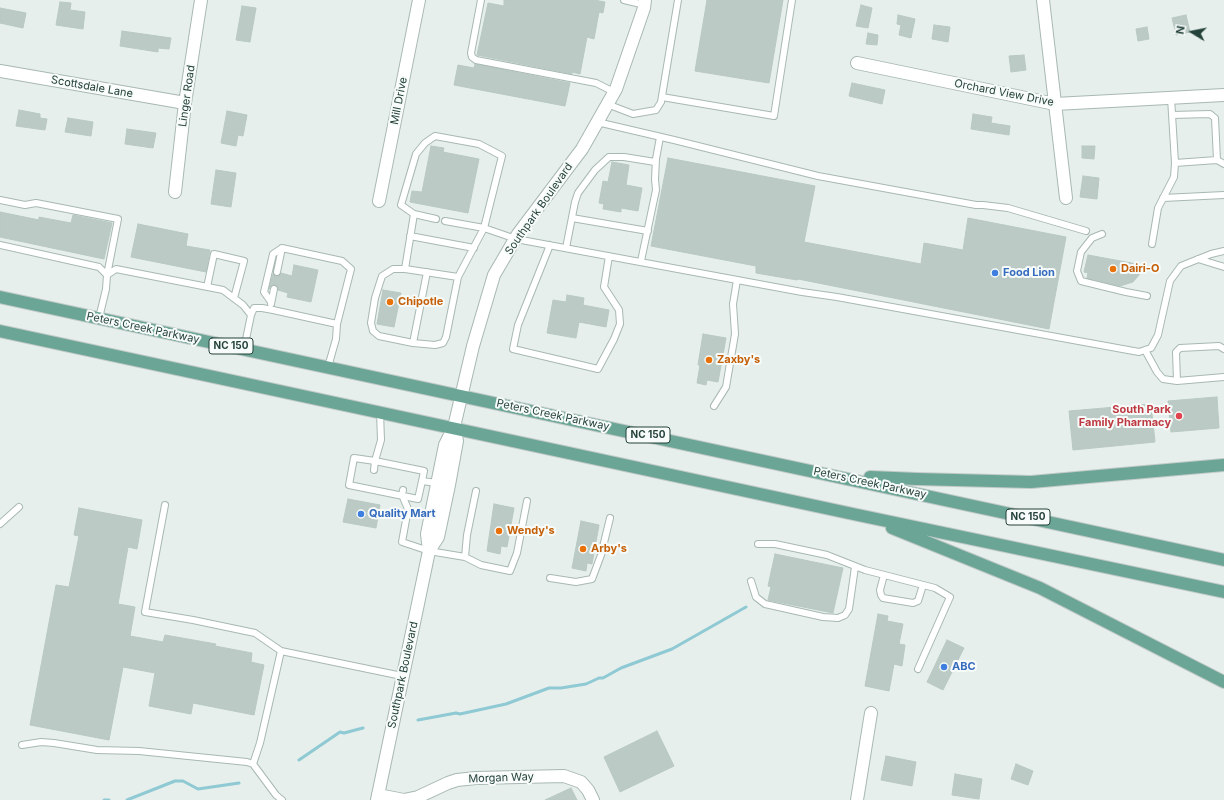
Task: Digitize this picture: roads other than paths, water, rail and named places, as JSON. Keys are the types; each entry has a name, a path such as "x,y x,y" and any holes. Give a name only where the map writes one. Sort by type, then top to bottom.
{"main road":[{"name":"Peters Creek Parkway","path":"0,297 1224,560"},
{"path":"0,330 853,514 1224,592"},
{"path":"833,475 917,480 1031,482 1224,465"},
{"path":"853,514 920,538 1040,588 1224,682"}],"street":[{"name":"Linger Road","path":"175,192 185,103 201,0"},
{"name":"Mill Drive","path":"379,201 420,0"},
{"path":"1043,0 1066,198"},
{"name":"Southpark Boulevard","path":"377,797 429,551 428,534 445,445 454,427 473,346 494,275 516,239 582,149 614,92 645,2"},
{"name":"Orchard View Drive","path":"858,63 1055,104 1224,95"},
{"name":"Scottsdale Lane","path":"0,71 185,103"},
{"name":"Southpark Boulevard","path":"429,551 438,537 449,485 457,441 454,427"},
{"path":"857,800 871,712"},
{"name":"Morgan Way","path":"377,797 404,800 418,797 457,780 476,778 564,776 581,782 588,790 593,800"}],"lane":[{"path":"481,0 471,53 472,57 476,60 596,83 614,92"},
{"path":"624,0 645,2"},
{"path":"607,104 633,114 656,110 662,97 678,0"},
{"path":"662,97 774,116 792,0"},
{"path":"1152,244 1158,208 1174,177 1176,163 1171,98"},
{"path":"1172,115 1210,114 1215,118 1217,160"},
{"path":"597,122 818,176 976,205 1008,208 1086,231"},
{"path":"436,219 414,214 401,205 416,154 425,143 435,136 479,144 502,156 484,228 458,277 446,337 443,343 435,345 413,343 379,336 373,331 371,323 375,298 382,276 393,269 405,269 458,277"},
{"path":"641,262 656,190 656,162 660,137"},
{"path":"566,248 578,193 595,170 609,157 624,157 656,162"},
{"path":"1176,163 1217,160 1224,164"},
{"path":"1163,198 1224,196"},
{"path":"0,200 25,205 36,203 118,218 107,275 106,289 99,318"},
{"path":"405,269 414,214"},
{"path":"572,218 648,231"},
{"path":"445,221 484,228 516,239 1139,352 1150,348 1158,335 1170,280 1181,266 1211,254 1224,251"},
{"path":"1102,234 1092,238 1081,252 1077,271 1081,281 1147,296"},
{"path":"410,236 474,248"},
{"path":"0,245 99,267 107,275"},
{"path":"550,245 518,326 513,349 598,369 620,324 619,310 604,287 609,256"},
{"path":"277,272 282,248"},
{"path":"271,302 264,292 273,254 282,248 342,261 351,268 336,339 328,367"},
{"path":"207,287 214,254 244,261 234,298"},
{"path":"1198,259 1224,267"},
{"path":"107,275 116,269 222,290 243,305 251,315"},
{"path":"413,343 427,272"},
{"path":"714,406 726,387 735,334 733,304 737,280"},
{"path":"270,309 274,289"},
{"path":"244,349 251,315 254,308 270,309 338,324"},
{"path":"1177,381 1176,352 1180,348 1219,346 1224,349"},
{"path":"1144,350 1163,379 1177,381 1224,377"},
{"path":"374,470 381,440 380,412"},
{"path":"354,458 375,461 424,471 418,499 402,493 371,486 349,485 354,458"},
{"path":"388,472 389,464"},
{"path":"405,476 407,468"},
{"path":"422,481 438,483"},
{"path":"465,557 467,535 476,491"},
{"path":"402,493 408,509 402,542 429,551 465,557 481,565 510,570 517,553 527,501"},
{"path":"165,505 145,612 255,633 281,651 402,676"},
{"path":"0,524 19,507"},
{"path":"550,578 576,582 592,579 601,555 610,518"},
{"path":"758,544 775,544 827,555 855,567 935,588 950,597 918,669"},
{"path":"751,581 756,597 765,604 823,618 838,618 845,615 849,609 855,567"},
{"path":"884,575 880,590 883,598 913,603 918,601 923,585"},
{"path":"254,764 281,651"},
{"path":"22,745 41,742 54,743 97,750 147,752 217,758 254,764 276,795 282,800"}],"waterway":[{"path":"418,720 456,713 460,714 506,704 549,688 561,688 586,684 599,678 603,678 621,668 672,649 746,607"},
{"path":"299,760 340,732 344,733 363,728"},
{"path":"127,800 175,781 183,781 198,789 239,783"},
{"path":"104,800 109,800"}],"place":[{"name":"Dairi-O","path":"1113,269"},
{"name":"Food Lion","path":"995,273"},
{"name":"Chipotle","path":"390,302"},
{"name":"Zaxby's","path":"709,360"},
{"name":"South Park Family Pharmacy","path":"1179,416"},
{"name":"Quality Mart","path":"361,514"},
{"name":"Wendy's","path":"499,531"},
{"name":"Arby's","path":"583,549"},
{"name":"ABC","path":"944,667"}]}
